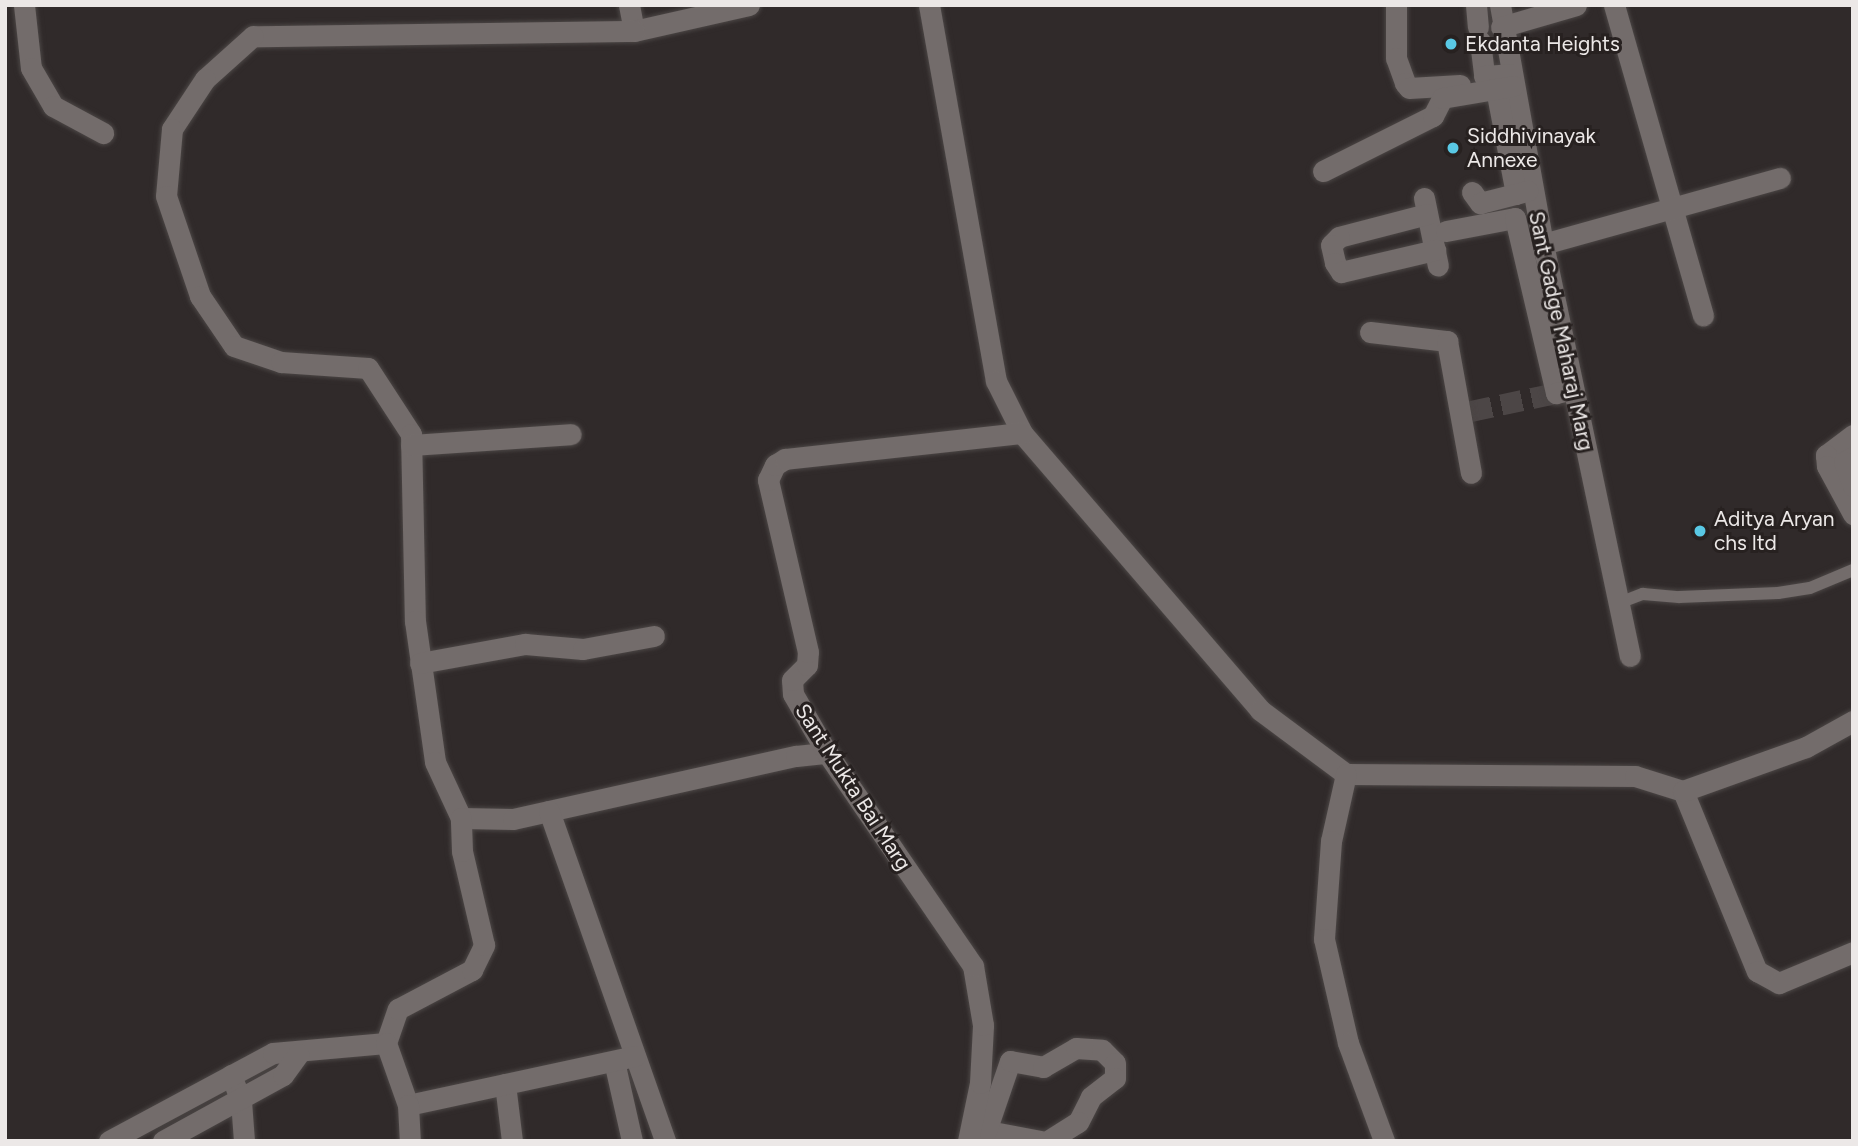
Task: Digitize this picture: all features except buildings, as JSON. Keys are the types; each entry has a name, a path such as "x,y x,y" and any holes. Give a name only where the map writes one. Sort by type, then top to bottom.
{"street":[{"path":"24,5 31,68 53,106 103,133"},
{"path":"629,5 634,31"},
{"path":"410,1141 408,1105 386,1043 398,1009 472,970 484,945 462,851 461,818 435,762 420,663 415,621 411,434 368,368 281,362 234,346 200,296 166,196 172,129 205,79 253,36 634,31 749,5"},
{"path":"929,5 996,381 1022,433 1260,710 1346,774 1635,776 1683,791 1807,747 1853,721"},
{"path":"1396,5 1398,69 1409,88 1506,87"},
{"path":"1476,5 1483,74 1506,87"},
{"path":"1501,16 1576,5"},
{"path":"1614,5 1703,315"},
{"name":"Sant Gadge Maharaj Marg","path":"1501,16 1506,87 1530,201 1543,244 1630,656"},
{"path":"1323,171 1433,116 1442,98 1506,87"},
{"path":"1543,244 1780,178"},
{"path":"1472,192 1480,203 1530,201"},
{"path":"1429,220 1515,218 1530,201"},
{"path":"1429,220 1437,258 1341,272 1335,263 1333,240 1429,220 1530,201"},
{"path":"1515,218 1556,393 1573,389"},
{"path":"1370,332 1445,339 1465,412 1471,473"},
{"name":"Sant Mukta Bai Marg","path":"975,1133 984,1024 973,966 827,753 793,694 792,680 807,665 808,652 768,480 775,465 785,459 1022,433"},
{"path":"411,445 571,434"},
{"path":"1853,435 1826,455 1827,466 1853,514"},
{"path":"1853,457 1844,462 1853,486"},
{"path":"420,663 525,644 583,649 654,636"},
{"path":"461,818 513,819 796,755 827,753"},
{"path":"1346,774 1331,841 1324,939 1348,1043 1384,1141"},
{"path":"1683,791 1757,971 1779,983 1853,952"},
{"path":"548,811 665,1141"},
{"path":"109,1141 273,1053 299,1054 386,1043"},
{"path":"1041,1141 975,1133 1010,1061 1043,1067 1076,1048 1102,1051 1115,1063 1115,1078 1091,1097 1078,1122 1048,1141"},
{"path":"163,1141 241,1101 283,1075 299,1054"},
{"path":"408,1105 635,1056"},
{"path":"614,1061 632,1141"},
{"path":"230,1075 241,1101 244,1141"},
{"path":"505,1084 512,1141"}],"lane":[{"path":"1619,603 1643,594 1679,597 1778,593 1810,588 1853,570"}],"tunnel":[{"path":"1471,411 1556,393"}],"place":[{"name":"Ekdanta Heights","path":"1451,44"},
{"name":"Siddhivinayak Annexe","path":"1453,148"},
{"name":"Aditya Aryan chs ltd","path":"1700,531"}]}
